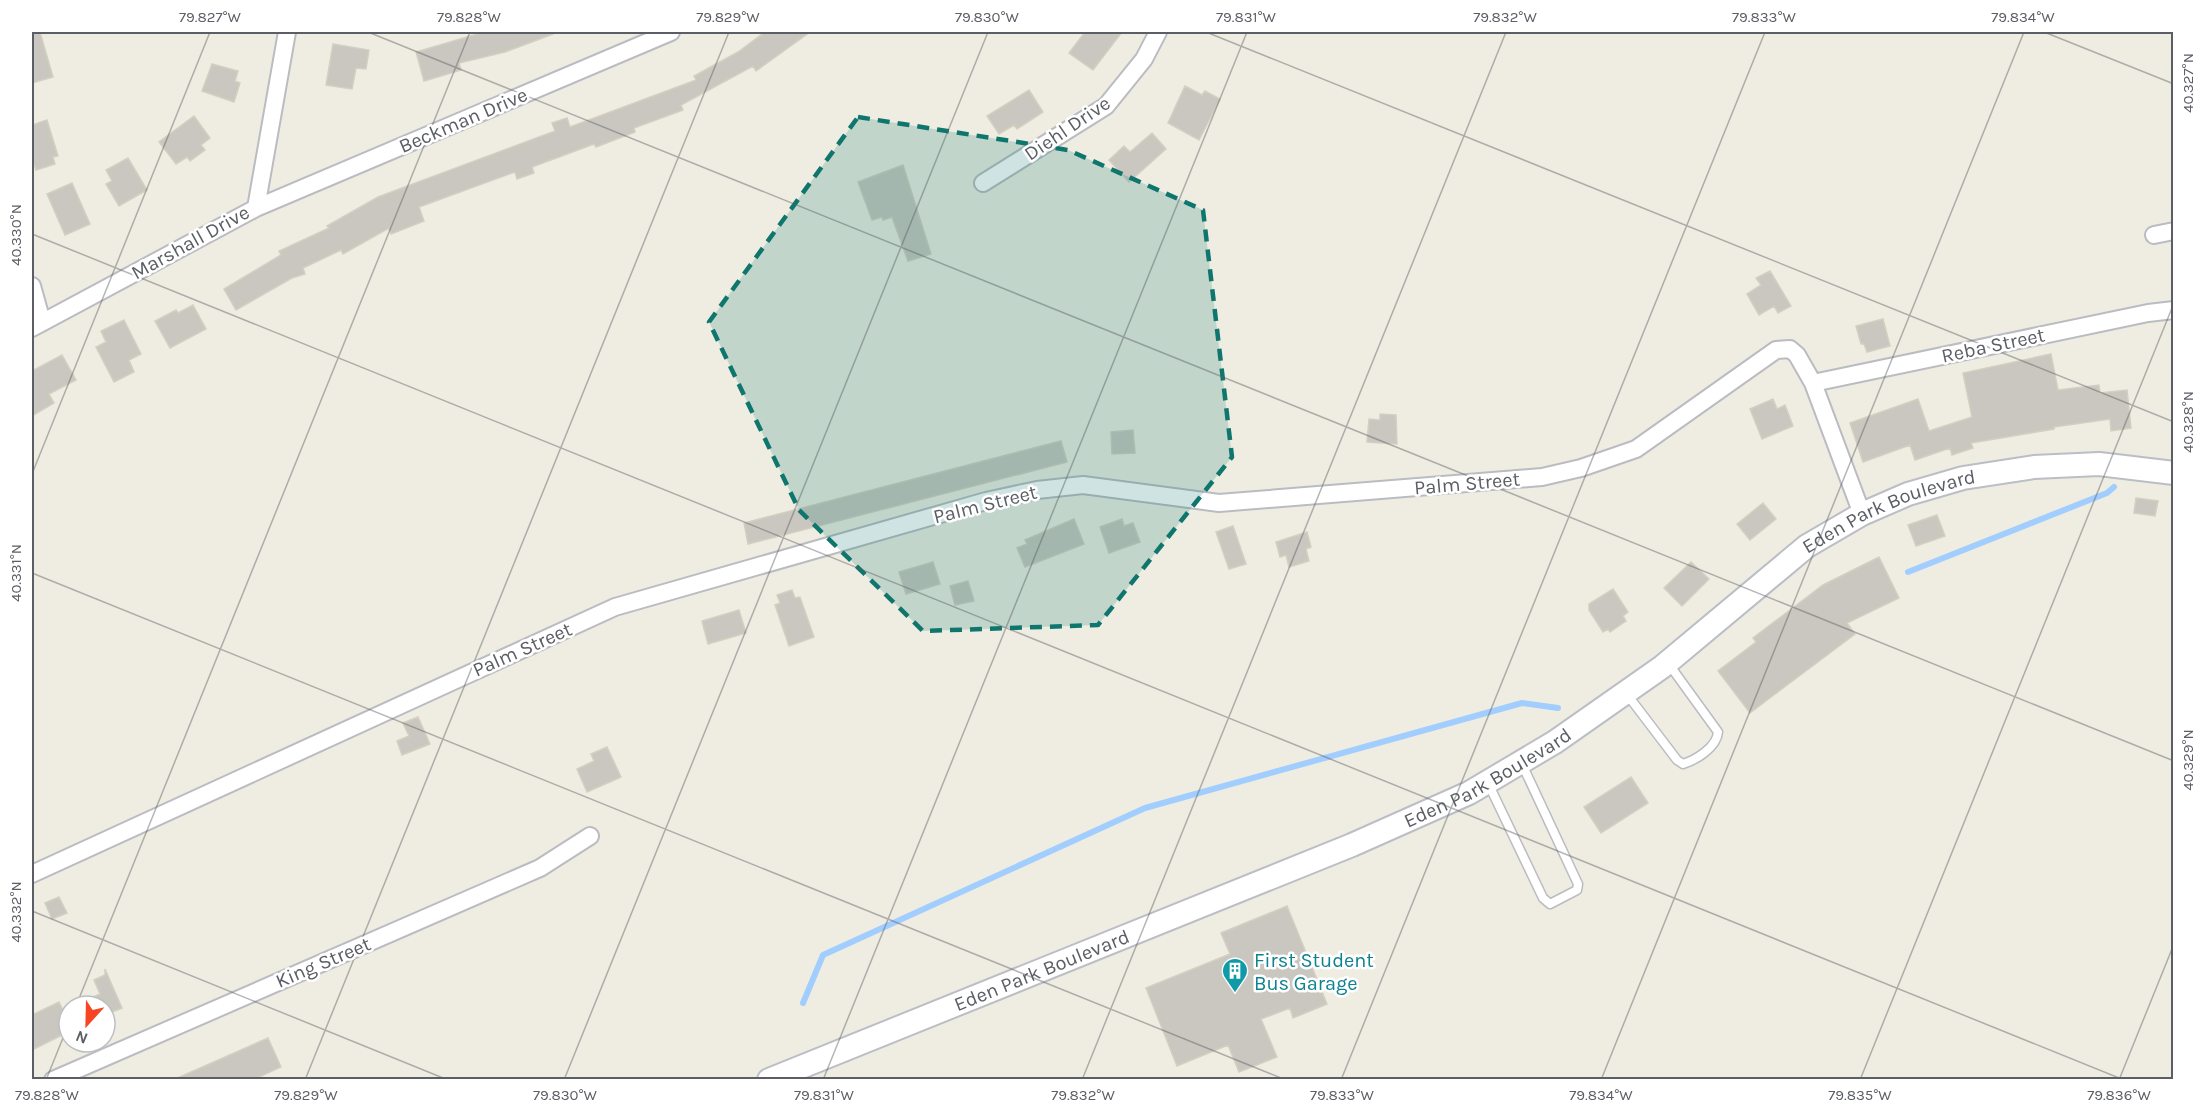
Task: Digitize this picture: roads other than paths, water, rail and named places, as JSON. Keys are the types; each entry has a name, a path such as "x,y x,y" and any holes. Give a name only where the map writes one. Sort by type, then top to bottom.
{"main road":[{"name":"Eden Park Boulevard","path":"769,1080 1352,844 1469,793 1521,762 1667,663 1807,546 1862,514 1908,494 1963,478 2034,467 2099,464 2169,468"}],"street":[{"name":"Marshall Drive","path":"37,325 256,208 287,32"},
{"name":"Beckman Drive","path":"256,208 671,32"},
{"name":"Diehl Drive","path":"983,183 1106,106 1144,59 1158,32"},
{"path":"2154,235 2174,231"},
{"path":"32,286 37,325"},
{"name":"Reba Street","path":"1813,383 2148,313 2174,310"},
{"name":"Palm Street","path":"32,873 615,607 986,501 1037,490 1083,485 1219,503 1542,477 1581,468 1636,449 1776,350 1790,349 1797,355 1813,383 1862,514"},
{"name":"King Street","path":"53,1080 540,868 590,836"}],"lane":[{"path":"1626,692 1677,760 1683,764 1691,762 1709,748 1718,738 1719,732 1667,663"},
{"path":"1487,782 1543,898 1550,904 1577,890 1578,884 1521,762"}],"waterway":[{"path":"1908,572 2107,493 2114,487"},
{"path":"803,1003 823,955 1145,808 1522,703 1558,708"}],"place":[{"name":"First Student Bus Garage","path":"1235,994"}]}
